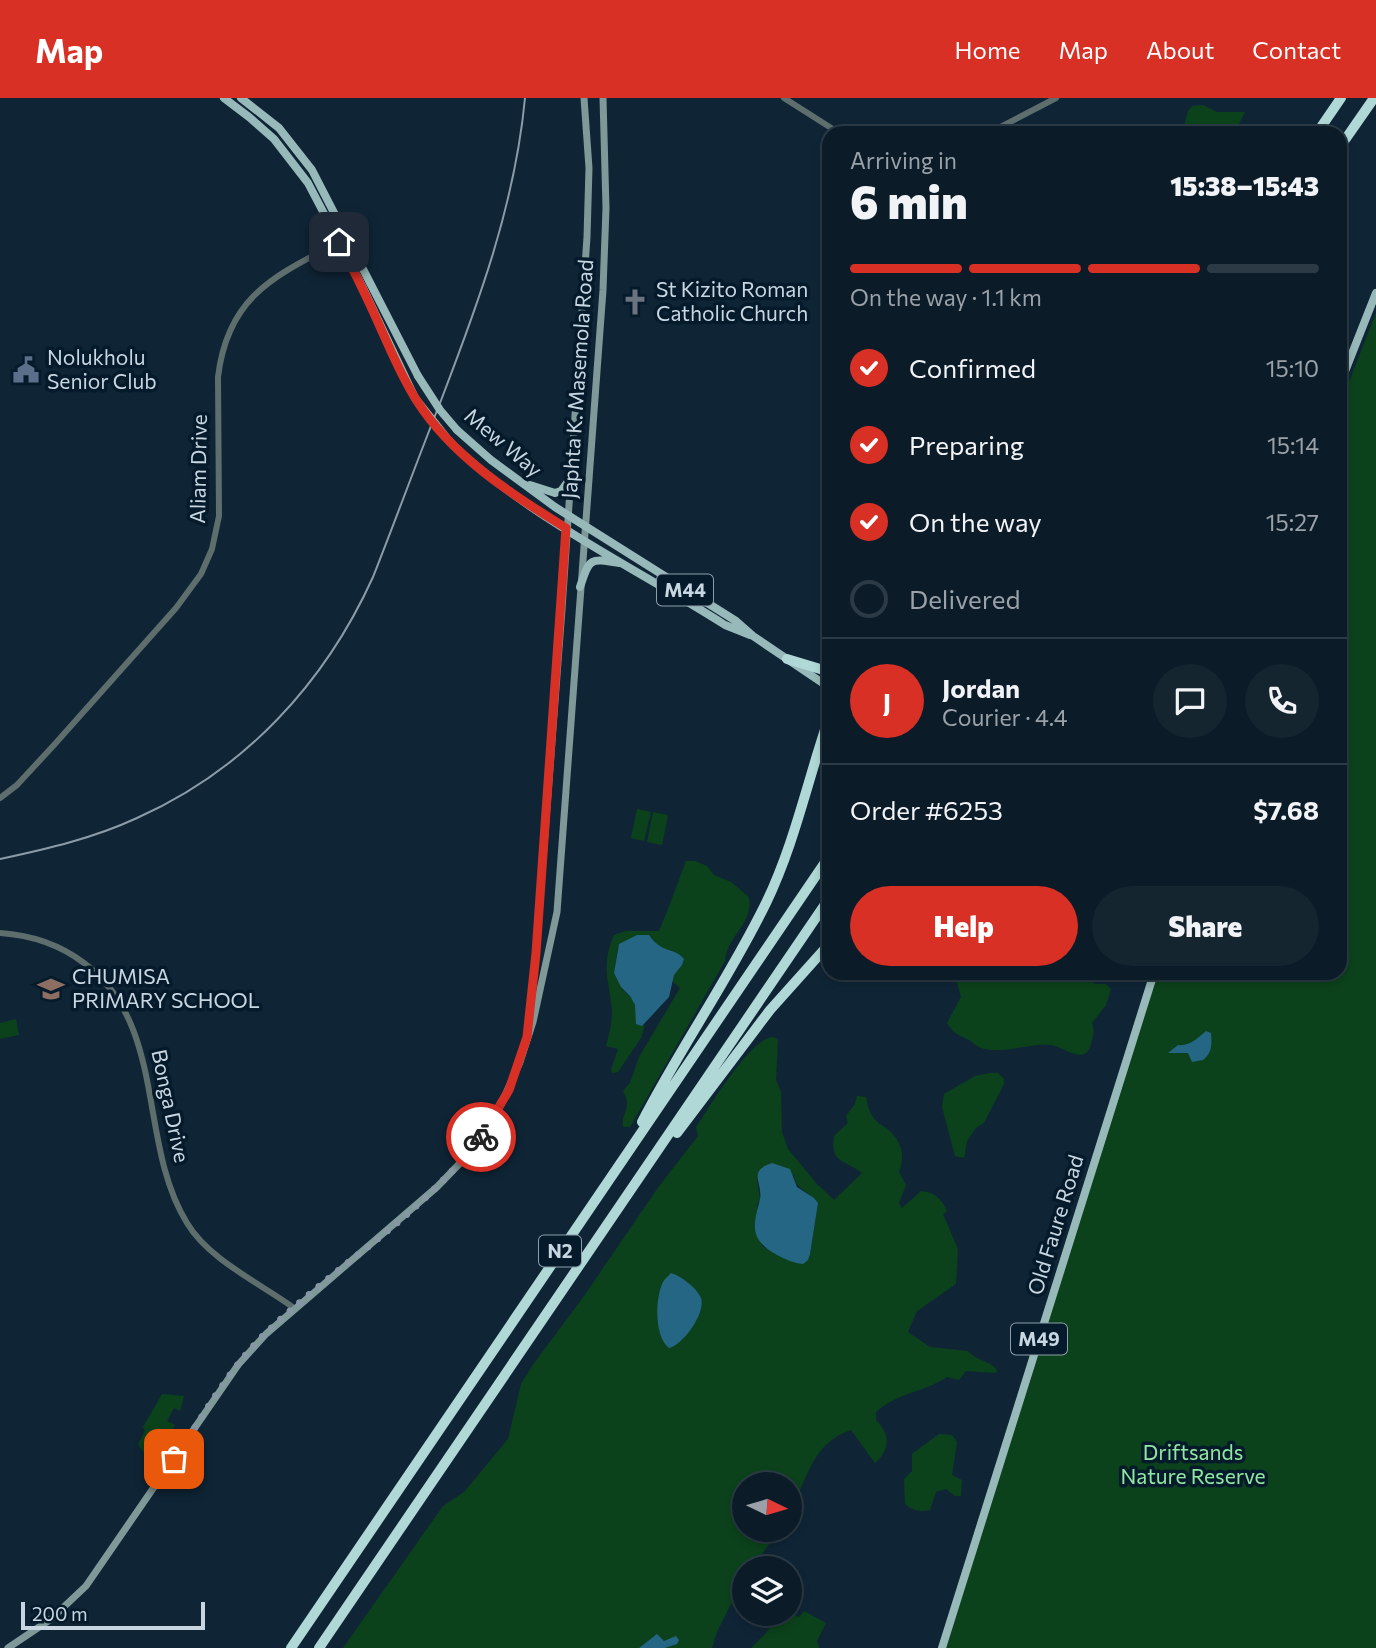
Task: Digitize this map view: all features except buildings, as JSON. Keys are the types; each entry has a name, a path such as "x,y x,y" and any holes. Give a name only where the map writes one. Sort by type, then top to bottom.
{"highway":[{"path":"1322,126 1341,98"},
{"path":"1347,137 1374,98"},
{"path":"787,659 822,670"},
{"path":"632,1146 648,1110 739,956 767,900 787,852 822,740"},
{"name":"N2","path":"291,1648 822,867"},
{"name":"N2","path":"319,1648 822,909"},
{"path":"633,1186 652,1166 770,1010 822,952"}],"main road":[{"name":"Mew Way","path":"224,98 283,149 308,183 344,240 418,376 457,430 511,476 736,621 753,636 822,683"},
{"name":"Mew Way","path":"241,98 275,125 299,151 318,180 415,398 450,442 500,485 566,528 725,625 753,636"},
{"name":"Japhta K. Masemola Road","path":"527,1037 536,953 587,237 589,168 584,98"},
{"name":"Japhta K. Masemola Road","path":"8,1648 51,1619 86,1586 238,1366 266,1334 437,1187 464,1159 504,1101 516,1074 547,965 557,912 605,238 606,151 603,98"},
{"path":"587,237 605,238"},
{"path":"1347,366 1376,293"},
{"path":"511,476 551,493 561,491 569,480"},
{"path":"580,587 587,566 594,559 625,565"},
{"name":"Old Faure Road","path":"942,1648 1152,980"}],"street":[{"path":"784,98 828,126"},
{"path":"1002,126 1056,98"},
{"name":"Aliam Drive","path":"0,799 24,778 54,745 176,608 201,574 212,549 219,516 218,377 231,328 241,311 268,281 297,262 344,240"},
{"name":"Bonga Drive","path":"0,933 26,937 57,947 88,966 109,986 128,1016 137,1038 166,1171 173,1196 186,1222 214,1253 294,1308"}],"green space":[{"path":"1203,105 1217,112 1245,112 1238,126 1184,126 1192,106"},
{"name":"Driftsands Nature Reserve","path":"1376,313 1376,1648 946,1648 1151,980 1347,980 1347,387"},
{"path":"637,809 651,812 644,841 631,838"},
{"path":"653,812 668,815 662,845 647,842"},
{"path":"686,861 707,866 714,875 731,882 749,897 747,916 730,944 725,961 630,1127 623,1127 627,1102 623,1091 630,1083 639,1057 680,988 672,981 675,972 672,951 659,948 651,937 618,947 614,973 635,1005 642,1026 645,1025 641,1038 618,1072 612,1073 618,1049 606,1046 612,1016 607,974 610,947 614,935 626,931 659,931"},
{"path":"953,980 1089,980 1096,984 1106,984 1111,989 1106,1005 1092,1023 1094,1031 1088,1051 1079,1055 1050,1045 990,1050 958,1035 947,1023 961,997"},
{"path":"16,1019 19,1035 0,1039 0,1023"},
{"path":"774,1037 778,1040 776,1080 781,1092 782,1132 788,1149 834,1200 862,1173 836,1156 834,1136 848,1123 846,1116 855,1104 857,1096 866,1097 873,1117 890,1131 900,1145 902,1161 899,1172 906,1185 899,1203 902,1208 921,1191 937,1197 947,1211 943,1214 958,1249 956,1284 917,1311 908,1332 930,1347 968,1351 994,1367 996,1373 966,1371 959,1380 947,1377 884,1406 876,1412 876,1420 884,1431 887,1442 884,1452 875,1463 851,1430 838,1436 819,1453 802,1485 802,1472 732,1472 732,1542 770,1542 761,1556 732,1556 732,1602 712,1648 665,1648 671,1646 672,1639 664,1641 659,1638 652,1639 639,1648 343,1648 443,1506 464,1492 508,1439 521,1384 532,1366 657,1189 698,1136 696,1127 731,1074 754,1048","holes":["794,1175 797,1184 818,1203 810,1254 796,1263 762,1246 757,1180"]},
{"path":"998,1073 1004,1079 1004,1084 984,1123 976,1128 967,1141 964,1158 955,1156 942,1107 944,1094 975,1076"},
{"path":"162,1394 184,1396 180,1411 174,1408 167,1421 175,1425 158,1453 152,1451 148,1459 138,1444 145,1431 143,1427"},
{"path":"939,1434 952,1435 957,1442 952,1475 962,1480 961,1496 955,1496 946,1489 936,1492 930,1510 914,1510 905,1504 904,1479 912,1471 912,1454"},
{"path":"804,1611 826,1623 817,1641 819,1648 751,1648 771,1626 802,1626"}],"water":[{"path":"637,935 649,935 663,948 684,959 674,975 669,997 642,1026 636,1024 635,1005 614,973 619,944"},
{"path":"1206,1031 1211,1033 1211,1045 1203,1060 1192,1062 1188,1053 1168,1053 1178,1045 1194,1041"},
{"path":"772,1163 790,1169 797,1187 818,1203 810,1254 803,1264 786,1259 768,1249 755,1232 760,1199 758,1174 764,1166"},
{"path":"671,1273 692,1286 699,1294 702,1304 697,1320 687,1335 669,1348 658,1326 657,1307 660,1289"},
{"path":"657,1634 664,1641 676,1636 679,1640 677,1644 665,1648 639,1648"}],"railway":[{"path":"0,859 87,837 137,818 213,775 278,719 331,653 354,616 373,577 468,329 504,215 513,177 525,98"}],"way so far":[{"path":"174,1459 257,1343 437,1187 481,1137"}],"place":[{"name":"St Kizito Roman Catholic Church","path":"635,302"},
{"name":"Nolukholu Senior Club","path":"26,370"},
{"name":"CHUMISA PRIMARY SCHOOL","path":"51,989"}],"route":[{"path":"339,242 415,398 441,433 474,465 500,485 566,528 536,953 527,1037 509,1090 481,1137"}]}
